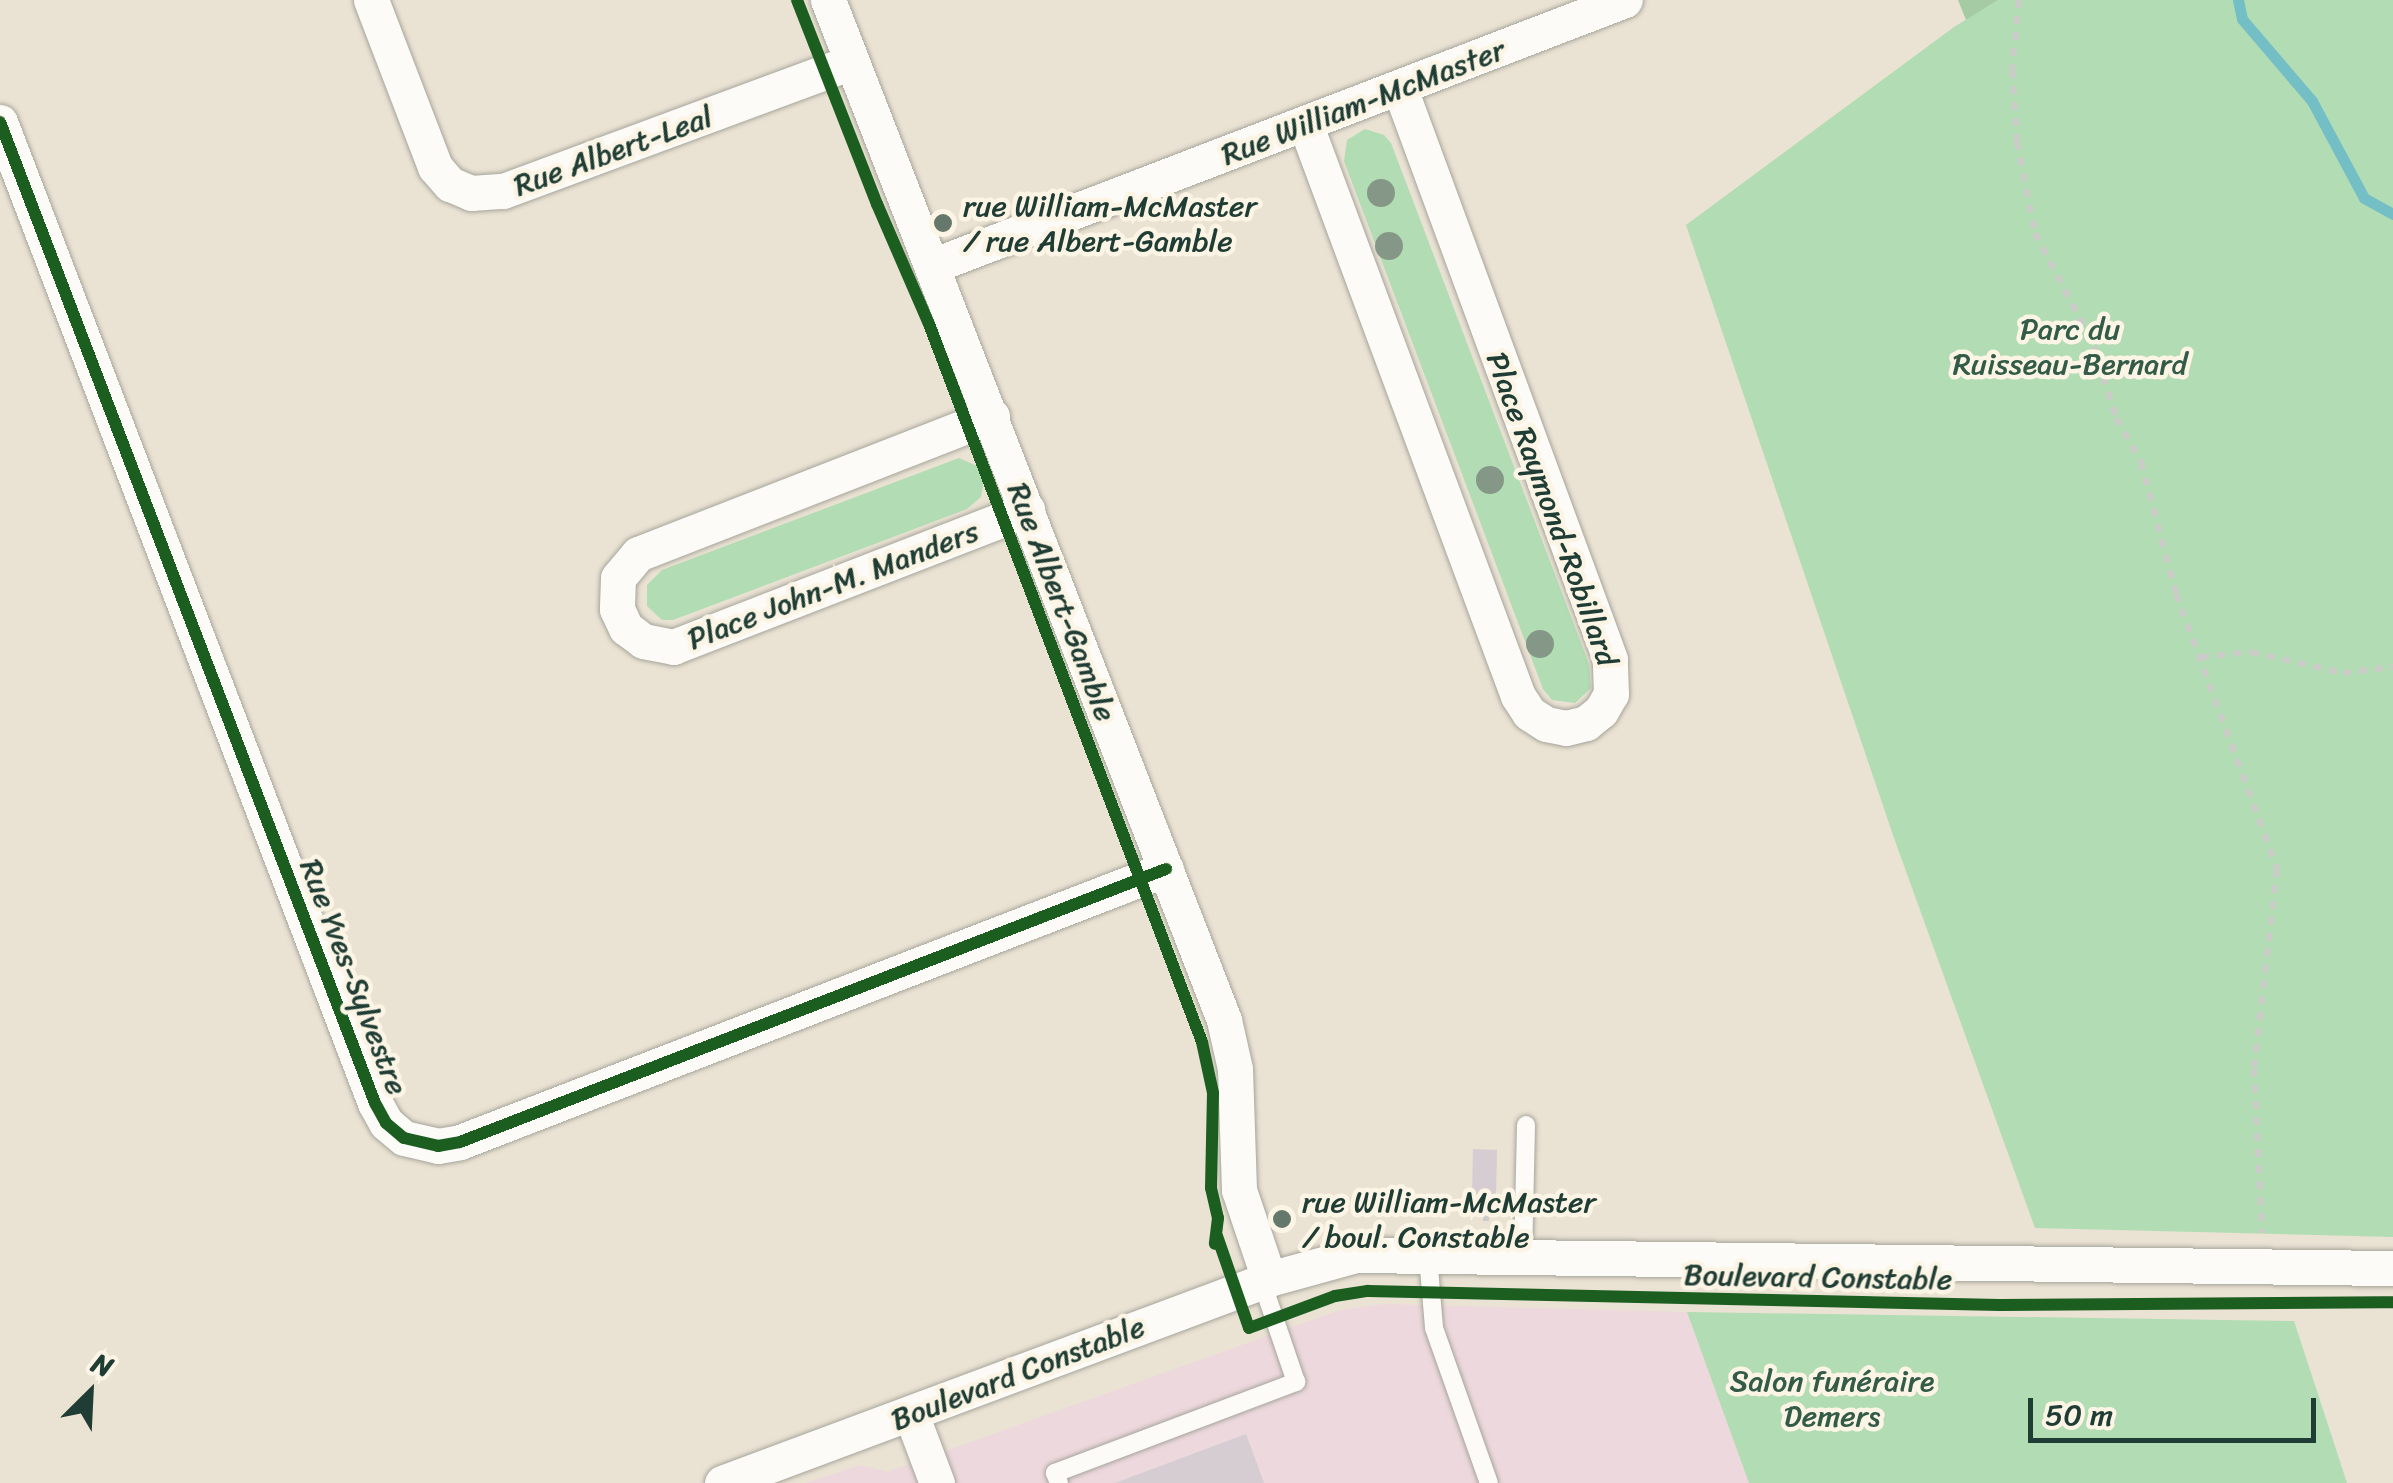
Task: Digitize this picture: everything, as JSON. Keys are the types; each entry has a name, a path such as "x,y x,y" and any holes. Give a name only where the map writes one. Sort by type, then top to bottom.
{"street":[{"name":"Rue Albert-Leal","path":"371,0 435,167 450,184 471,193 503,191 852,62"},
{"name":"Rue Albert-Gamble","path":"828,0 992,416 1228,1036 1236,1086 1239,1190 1265,1281"},
{"name":"Rue William-McMaster","path":"932,266 1306,126 1626,0"},
{"name":"Place Raymond-Robillard","path":"1306,126 1518,696 1529,713 1546,724 1566,728 1586,724 1602,711 1611,694 1610,659 1400,89"},
{"name":"Rue Yves-Sylvestre","path":"0,122 374,1104 386,1124 404,1138 438,1146 460,1142 1166,869"},
{"name":"Place John-M. Manders","path":"992,416 638,554 618,578 615,598 621,619 643,641 673,646 1028,510"},
{"name":"Boulevard Constable","path":"722,1483 1265,1281 1343,1257 2393,1268"},
{"path":"911,1414 937,1483"}],"lane":[{"path":"1524,1258 1526,1125"},
{"path":"1428,1256 1434,1328 1489,1483"},
{"path":"1059,1483 1055,1473 1296,1382 1265,1281"}],"path":[{"path":"2020,0 2012,70 2023,189 2044,254 2094,346 2116,418 2141,462 2154,524 2278,869 2254,1069 2263,1239"},
{"path":"2200,657 2251,652 2343,673 2393,667"},
{"path":"1486,1197 1486,1223"}],"shaded area":[{"path":"1384,1304 1687,1312 1749,1483 806,1483 861,1465 887,1472 1340,1310"}],"green space":[{"path":"1958,0 1998,0 1966,20"},
{"name":"Parc du Ruisseau-Bernard","path":"1998,0 2393,0 2393,1237 2035,1228 1894,838 1686,225 1954,27"},
{"path":"1365,129 1384,135 1391,143 1589,664 1591,688 1575,703 1552,700 1543,689 1344,161 1347,140"},
{"path":"959,458 977,466 984,479 981,497 967,509 673,620 662,620 647,606 647,585 662,570"},
{"name":"Salon funéraire Demers","path":"1687,1312 2294,1321 2347,1483 1749,1483"}],"building":[{"path":"1473,1149 1497,1150 1496,1197 1472,1197"},
{"path":"1246,1434 1264,1483 1115,1483"}],"waterway":[{"path":"2238,0 2242,19 2312,101 2364,198 2393,214"}],"cycle path":[{"path":"797,0 929,324 1202,1042 1213,1093 1211,1188 1218,1218 1215,1244"},
{"path":"0,122 375,1103 386,1123 404,1138 438,1146 460,1142 1166,869"},
{"path":"1217,1236 1249,1328 1335,1296 1368,1291 2000,1305 2393,1302"}],"place":[{"name":"rue William-McMaster / rue Albert-Gamble","path":"943,223"},
{"name":"rue William-McMaster / boul. Constable","path":"1282,1219"}]}
